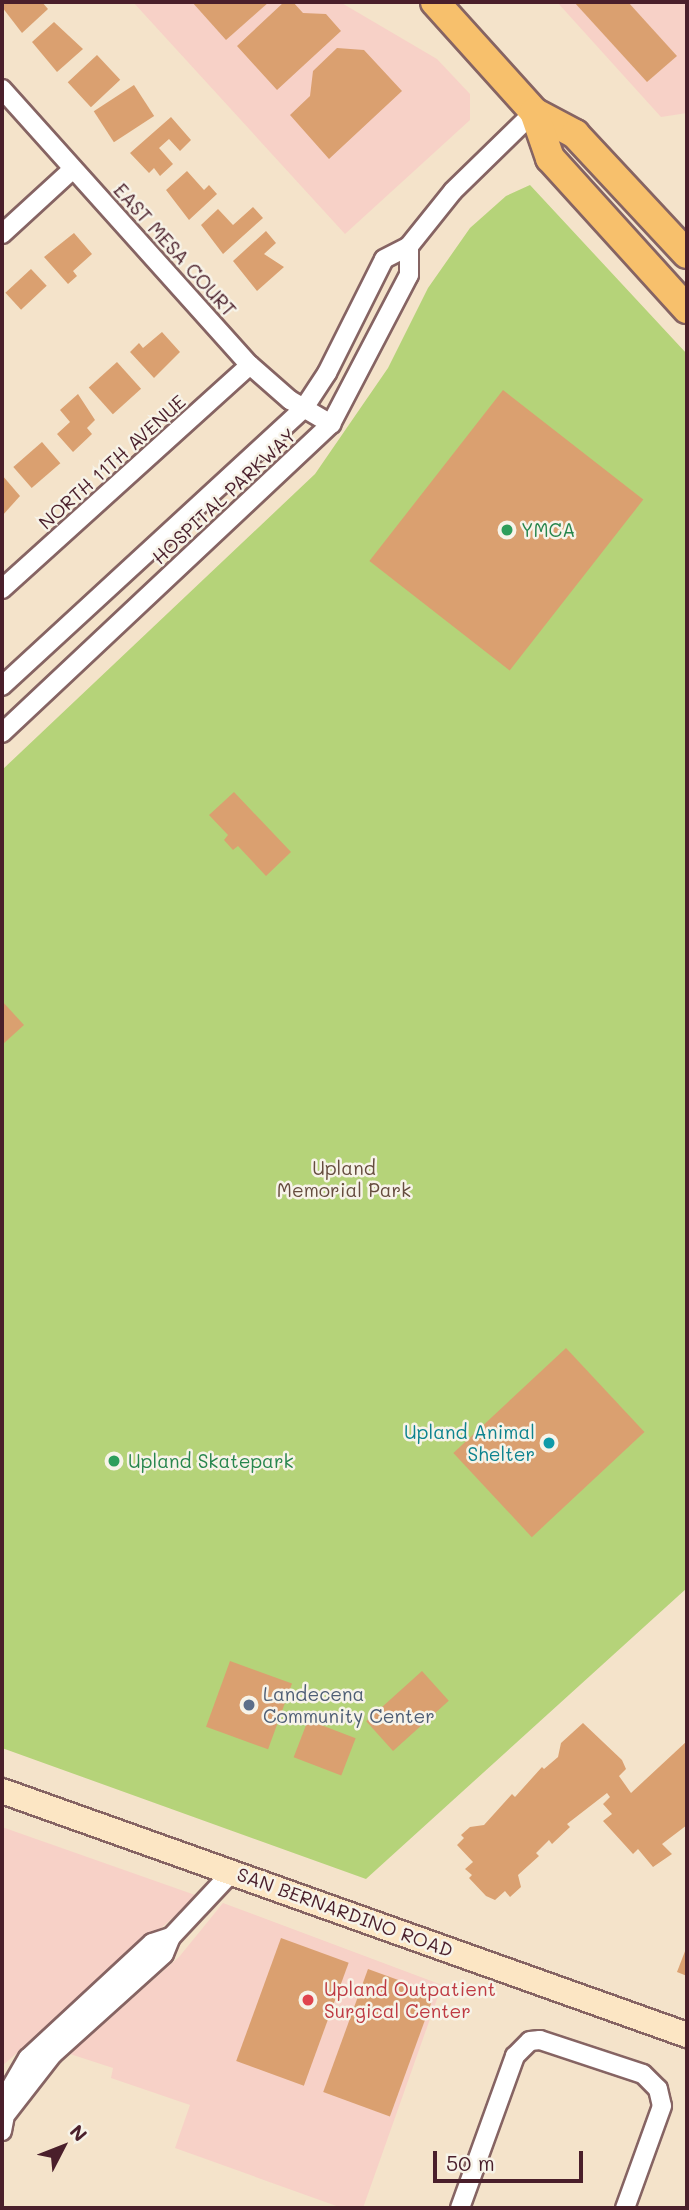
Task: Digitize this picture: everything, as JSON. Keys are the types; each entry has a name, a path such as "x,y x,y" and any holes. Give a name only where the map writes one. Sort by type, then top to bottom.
{"main road":[{"path":"435,2 534,112 575,134 687,254"},
{"path":"534,112 550,158 687,309"}],"street":[{"name":"EAST MESA COURT","path":"2,89 250,365 303,408 331,424"},
{"name":"HOSPITAL PARKWAY","path":"2,686 303,408 327,373 384,259 409,246 453,191 534,112"},
{"path":"2,234 73,169"},
{"name":"HOSPITAL PARKWAY","path":"2,733 331,424 409,275 409,246"},
{"name":"NORTH 11TH AVENUE","path":"2,589 250,365"},
{"name":"SAN BERNARDINO ROAD","path":"2,1791 687,2035"},
{"path":"4,2122 10,2089 33,2052 152,1943 171,1937 232,1872"},
{"path":"460,2208 515,2056 530,2041 540,2040 643,2074 658,2088 662,2106 625,2208"}],"shaded area":[{"path":"133,2 340,2 437,59 470,94 470,120 345,234"},
{"path":"557,2 687,2 687,113 661,117"},
{"path":"2,1827 198,1896 2,2066"},
{"path":"223,1903 442,1985 363,2208 342,2208 175,2148 190,2105 111,2078 113,2068 70,2054 179,1957"}],"green space":[{"name":"Upland Memorial Park","path":"530,185 687,354 687,1588 366,1879 2,1748 2,770 315,474 388,368 428,288 470,228 506,196"}],"building":[{"path":"4,2 42,2 48,9 22,33 2,7"},
{"path":"192,2 269,2 226,40"},
{"path":"284,2 293,2 303,13 326,14 341,31 277,90 237,46"},
{"path":"574,2 628,2 677,56 647,82"},
{"path":"54,22 83,49 57,72 32,42"},
{"path":"337,48 364,50 402,91 329,159 290,115 310,96 313,71"},
{"path":"97,55 120,80 91,107 68,82"},
{"path":"134,85 154,116 114,142 94,111"},
{"path":"171,117 191,140 180,151 169,139 159,148 173,164 160,176 154,168 149,173 130,153"},
{"path":"187,171 204,190 209,185 217,194 189,220 166,190"},
{"path":"253,207 263,218 223,254 201,225 218,209 233,225"},
{"path":"266,231 276,243 264,254 284,267 257,291 233,261"},
{"path":"74,233 92,254 73,271 77,276 68,284 44,257"},
{"path":"31,269 47,286 21,310 5,293"},
{"path":"162,332 180,352 154,378 130,352 139,343 143,348"},
{"path":"117,362 141,389 113,414 89,387"},
{"name":"YMCA","path":"503,390 643,500 510,671 369,561"},
{"path":"78,394 95,420 87,428 92,434 73,452 57,434 70,422 60,410"},
{"path":"42,442 60,463 32,488 13,467"},
{"path":"2,475 20,496 2,516"},
{"path":"234,792 291,852 266,876 238,846 233,850 224,840 228,835 209,815"},
{"path":"2,1001 24,1025 2,1045"},
{"name":"Upland Animal Shelter","path":"566,1348 644,1432 532,1537 453,1453"},
{"name":"Landecena Community Center","path":"230,1661 292,1684 268,1749 206,1727"},
{"path":"422,1671 449,1701 393,1751 366,1721"},
{"path":"308,1720 356,1738 341,1776 294,1757"},
{"path":"583,1723 622,1760 626,1769 619,1776 631,1793 687,1741 687,1825 662,1844 672,1854 653,1867 638,1849 633,1854 603,1821 612,1814 603,1804 610,1797 607,1793 567,1824 570,1827 552,1844 549,1840 536,1853 539,1856 518,1875 521,1887 510,1897 505,1891 495,1900 486,1896 469,1878 472,1875 465,1869 473,1862 457,1845 464,1838 461,1835 470,1827 484,1825 512,1794 515,1797 542,1767 544,1769 558,1757 561,1743"},
{"path":"281,1938 349,1963 304,2086 236,2061"},
{"path":"687,1946 687,1976 677,1972"},
{"path":"368,1969 435,1993 390,2116 323,2092"}],"place":[{"name":"YMCA","path":"507,530"},
{"name":"Upland Animal Shelter","path":"549,1443"},
{"name":"Upland Skatepark","path":"114,1461"},
{"name":"Landecena Community Center","path":"249,1705"},
{"name":"Upland Outpatient Surgical Center","path":"308,2000"}]}
